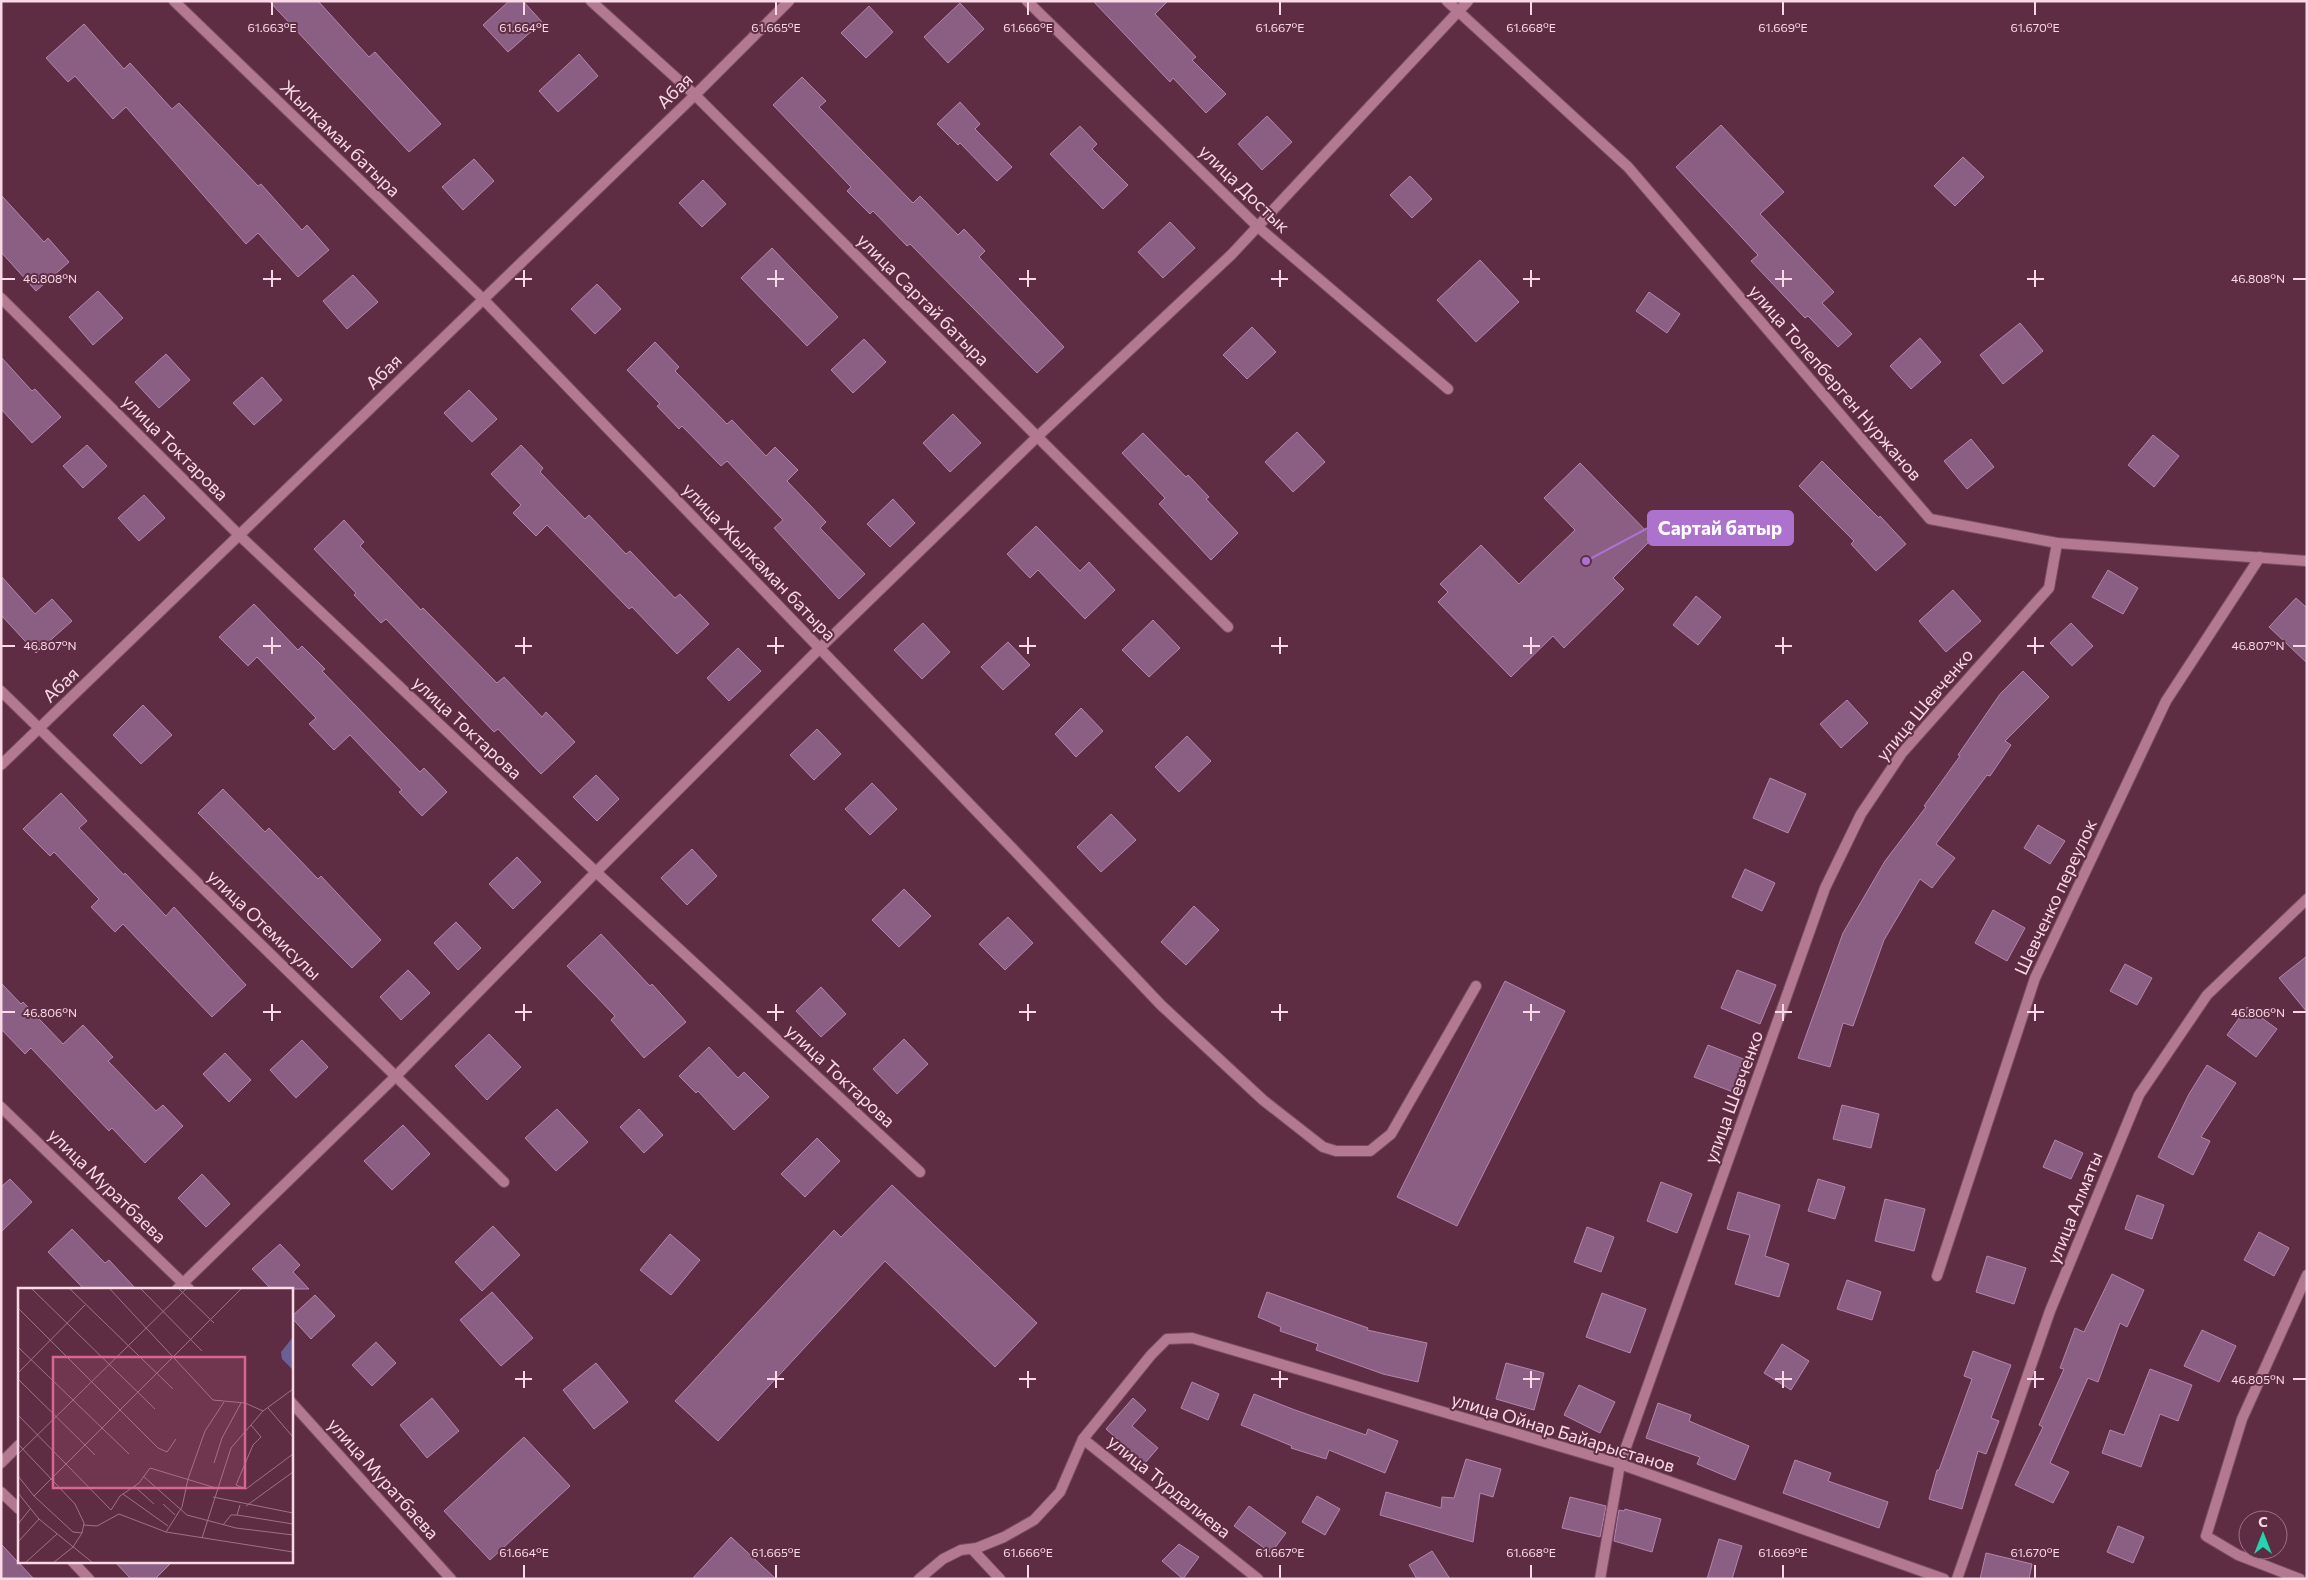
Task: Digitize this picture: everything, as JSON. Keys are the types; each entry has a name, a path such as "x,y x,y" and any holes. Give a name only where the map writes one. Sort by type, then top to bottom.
{"street":[{"name":"Жылкаман батыра","path":"174,1 483,300"},
{"name":"улица Сартай батыра","path":"591,1 694,95 1228,627"},
{"name":"Абая","path":"1,765 483,300 789,1"},
{"name":"улица Достык","path":"1027,1 1258,227 1448,389"},
{"name":"улица Толепберген Нуржанов","path":"1447,1 1458,14 1628,167 1930,518 2057,543 2307,561"},
{"path":"183,1287 396,1076 820,648 1037,437 1232,254 1458,14 1468,1"},
{"name":"улица Токтарова","path":"1,298 239,535 596,872 920,1172"},
{"name":"улица Жылкаман батыра","path":"483,300 820,648 1161,1006 1263,1100 1323,1147 1336,1151 1370,1151 1391,1134 1476,986"},
{"name":"улица Шевченко","path":"1600,1579 1620,1464 1826,888 1861,814 1902,753 2049,588 2057,543"},
{"name":"Шевченко переулок","path":"1937,1276 2035,978 2166,701 2260,557"},
{"name":"улица Отемисулы","path":"1,691 504,1182"},
{"name":"улица Алматы","path":"1957,1579 2050,1311 2139,1095 2207,995 2307,899"},
{"name":"улица Муратбаева","path":"1,1106 183,1287"},
{"path":"2300,1579 2238,1555 2206,1536 2242,1419 2307,1275"},
{"name":"улица Ойнар Байарыстанов","path":"1083,1439 1151,1355 1167,1339 1192,1338 1620,1464 1944,1579"},
{"name":"улица Муратбаева","path":"292,1403 451,1579"},
{"path":"919,1579 943,1559 961,1550 1004,1538 1034,1520 1060,1492 1083,1439"},
{"name":"улица Турдалиева","path":"1083,1439 1258,1579"},
{"path":"1,1463 18,1446"},
{"path":"1,1492 18,1508"},
{"path":"972,1548 1000,1579"},
{"path":"73,1562 89,1579"}],"building":[{"path":"269,1 318,1 369,57 375,52 441,124 409,152"},
{"path":"509,1 523,1 542,22 508,52 483,25"},
{"path":"1093,1 1168,1 1155,14 1196,57 1192,60 1226,94 1206,113 1173,78 1170,82"},
{"path":"960,3 984,29 948,63 924,37"},
{"path":"869,6 893,32 866,58 841,33"},
{"path":"84,24 124,69 130,63 172,109 179,103 258,186 261,184 302,230 307,225 329,250 298,277 258,233 246,244 126,107 113,119 75,76 68,82 46,58"},
{"path":"579,54 598,76 558,112 539,91"},
{"path":"802,77 826,101 819,107 913,203 920,196 958,235 964,229 985,251 979,257 1064,347 1037,373 910,244 907,246 873,211 870,214 847,191 851,187 773,105"},
{"path":"960,102 980,124 975,129 1012,167 997,181 960,143 958,145 937,124"},
{"path":"1267,116 1292,142 1262,170 1238,144"},
{"path":"1721,125 1784,192 1760,214 1834,292 1822,303 1852,334 1838,347 1808,316 1805,318 1751,261 1758,255 1676,167"},
{"path":"1080,126 1097,144 1092,149 1128,185 1103,209 1050,154"},
{"path":"1963,157 1984,177 1955,206 1934,186"},
{"path":"474,159 494,181 463,210 442,187"},
{"path":"1410,176 1432,199 1412,218 1390,195"},
{"path":"703,180 726,204 702,227 679,203"},
{"path":"1,195 44,242 48,238 69,262 36,291 1,252"},
{"path":"1170,222 1195,248 1163,278 1138,252"},
{"path":"772,248 838,317 807,346 741,278"},
{"path":"1480,260 1519,302 1476,342 1437,300"},
{"path":"353,275 378,302 347,329 323,301"},
{"path":"597,284 621,309 595,334 571,309"},
{"path":"98,291 123,318 93,345 69,317"},
{"path":"1649,292 1680,314 1667,333 1636,311"},
{"path":"2020,323 2043,351 2003,384 1980,355"},
{"path":"1252,327 1276,352 1247,379 1223,355"},
{"path":"1920,338 1941,362 1911,389 1890,366"},
{"path":"864,339 886,362 853,393 831,370"},
{"path":"655,342 679,367 675,371 727,424 732,420 766,456 775,447 798,470 787,481 826,522 820,528 865,574 839,599 774,528 783,520 727,461 721,466 682,426 679,429 657,406 660,404 627,370"},
{"path":"166,354 190,380 159,408 135,382"},
{"path":"1,357 32,391 35,389 61,417 32,443 1,409"},
{"path":"262,377 282,400 254,425 233,403"},
{"path":"469,390 497,419 472,442 444,413"},
{"path":"953,414 981,443 950,472 923,443"},
{"path":"1297,432 1325,462 1293,492 1265,462"},
{"path":"1143,433 1186,477 1188,475 1209,497 1206,499 1238,533 1211,560 1159,504 1165,498 1122,453"},
{"path":"2153,435 2179,456 2154,487 2128,465"},
{"path":"1971,439 1994,467 1967,489 1944,461"},
{"path":"87,445 107,466 83,488 63,466"},
{"path":"521,445 543,468 540,472 585,519 589,515 626,554 630,551 675,598 680,594 709,624 677,654 632,607 629,609 547,525 536,536 513,513 521,505 491,474"},
{"path":"1822,461 1879,518 1880,516 1906,544 1876,571 1851,544 1854,541 1799,486"},
{"path":"1580,463 1653,538 1613,578 1624,589 1564,648 1553,636 1511,677 1438,602 1448,592 1440,584 1481,545 1519,584 1575,530 1544,498"},
{"path":"144,495 165,518 139,541 118,518"},
{"path":"893,499 915,523 890,547 867,524"},
{"path":"344,520 364,542 360,546 421,610 423,608 497,683 504,677 542,717 546,712 575,742 541,774 498,729 494,732 386,619 381,623 354,595 356,593 314,549"},
{"path":"1036,526 1080,571 1089,562 1115,590 1085,619 1038,570 1030,578 1007,554"},
{"path":"2108,570 2138,588 2123,614 2092,597"},
{"path":"1,576 35,614 52,599 72,621 36,653 1,615"},
{"path":"1953,590 1981,621 1946,652 1919,621"},
{"path":"1696,596 1721,617 1698,645 1673,625"},
{"path":"2296,598 2307,608 2307,663 2269,627"},
{"path":"254,604 298,650 302,646 325,669 322,671 420,772 424,768 447,792 422,816 399,792 402,790 350,735 334,750 309,724 316,718 257,657 248,666 219,637"},
{"path":"1153,620 1180,648 1149,677 1122,650"},
{"path":"923,623 950,652 922,679 894,650"},
{"path":"2071,623 2093,646 2072,666 2050,643"},
{"path":"1008,642 1030,665 1003,690 981,667"},
{"path":"738,648 761,671 729,701 707,678"},
{"path":"2023,671 2049,697 2005,741 2011,745 1990,776 1987,775 1936,844 1955,858 1932,888 1920,879 1884,940 1853,1026 1843,1023 1830,1067 1798,1058 1843,933 1885,861 1926,807 1924,806 1960,756 1958,755 2000,694"},
{"path":"1847,700 1868,723 1841,748 1820,724"},
{"path":"143,705 172,735 141,764 113,735"},
{"path":"1081,708 1103,731 1076,757 1055,734"},
{"path":"817,729 841,754 814,780 790,755"},
{"path":"1187,736 1211,761 1179,792 1155,767"},
{"path":"596,775 619,799 597,821 573,797"},
{"path":"1770,778 1806,794 1788,833 1753,818"},
{"path":"872,783 897,809 870,835 845,809"},
{"path":"223,789 265,832 269,828 318,879 321,876 381,940 352,968 198,813"},
{"path":"61,793 87,821 79,828 124,875 125,873 166,916 174,907 246,985 212,1017 123,924 115,932 91,907 99,899 54,852 50,856 23,829"},
{"path":"1111,814 1136,840 1101,872 1077,847"},
{"path":"2038,825 2065,841 2050,864 2024,848"},
{"path":"692,849 717,876 687,905 661,878"},
{"path":"517,857 541,882 513,909 489,884"},
{"path":"1745,869 1775,883 1762,911 1732,897"},
{"path":"904,889 931,916 899,947 872,920"},
{"path":"1194,906 1219,930 1186,965 1161,942"},
{"path":"1993,910 2025,928 2007,961 1975,943"},
{"path":"1008,917 1033,943 1005,970 979,944"},
{"path":"456,922 481,948 458,970 434,943"},
{"path":"601,934 650,986 652,984 686,1022 644,1058 611,1020 615,1016 567,966"},
{"path":"2307,956 2307,1012 2279,978"},
{"path":"2125,964 2152,978 2137,1005 2110,991"},
{"path":"408,970 430,993 401,1020 380,997"},
{"path":"1737,970 1776,985 1760,1024 1721,1008"},
{"path":"1505,981 1565,1011 1457,1226 1397,1197"},
{"path":"1,983 21,1004 23,1002 63,1044 83,1025 113,1057 108,1061 156,1111 163,1105 183,1126 145,1163 112,1128 109,1131 31,1048 25,1054 1,1029"},
{"path":"821,987 846,1014 821,1037 796,1011"},
{"path":"2247,1007 2277,1029 2256,1057 2227,1035"},
{"path":"489,1034 521,1067 487,1100 455,1066"},
{"path":"904,1039 928,1064 897,1094 873,1069"},
{"path":"302,1040 328,1067 296,1098 270,1070"},
{"path":"1708,1045 1746,1060 1733,1092 1694,1077"},
{"path":"709,1047 738,1078 744,1072 769,1097 734,1130 698,1091 696,1093 679,1076"},
{"path":"225,1053 251,1080 229,1102 203,1074"},
{"path":"2207,1065 2236,1083 2201,1137 2210,1141 2193,1175 2158,1157 2189,1094"},
{"path":"1842,1105 1879,1114 1871,1148 1833,1139"},
{"path":"557,1109 588,1142 556,1171 525,1138"},
{"path":"639,1109 663,1135 644,1153 620,1127"},
{"path":"403,1125 430,1154 392,1190 364,1161"},
{"path":"817,1138 840,1161 805,1197 781,1174"},
{"path":"2055,1140 2083,1153 2071,1179 2043,1167"},
{"path":"202,1174 230,1204 206,1227 178,1198"},
{"path":"10,1179 32,1202 1,1232 1,1187"},
{"path":"1818,1179 1845,1187 1835,1219 1808,1211"},
{"path":"1661,1182 1692,1194 1677,1233 1647,1221"},
{"path":"892,1185 1037,1323 995,1367 885,1261 718,1441 675,1401 834,1230 841,1237"},
{"path":"1738,1192 1780,1205 1765,1256 1789,1264 1779,1297 1735,1284 1750,1235 1727,1229"},
{"path":"2137,1195 2164,1205 2152,1239 2125,1229"},
{"path":"1885,1199 1925,1209 1914,1251 1875,1241"},
{"path":"493,1226 520,1255 482,1291 455,1262"},
{"path":"1587,1227 1614,1237 1601,1272 1574,1262"},
{"path":"72,1229 105,1263 109,1260 135,1288 83,1288 48,1252"},
{"path":"2259,1232 2289,1248 2274,1276 2244,1260"},
{"path":"670,1234 700,1260 671,1295 640,1270"},
{"path":"280,1244 300,1265 293,1272 309,1289 270,1288 252,1269"},
{"path":"1987,1256 2026,1268 2014,1304 1976,1292"},
{"path":"2112,1274 2144,1290 2127,1327 2120,1323 2098,1382 2088,1378 2050,1463 2069,1472 2053,1503 2015,1485 2043,1427 2039,1425 2064,1369 2060,1368 2075,1328 2084,1332"},
{"path":"1847,1280 1881,1292 1872,1320 1837,1309"},
{"path":"492,1292 533,1338 501,1366 460,1320"},
{"path":"1267,1292 1368,1328 1367,1330 1427,1343 1418,1382 1383,1374 1316,1350 1318,1344 1280,1331 1281,1327 1258,1317"},
{"path":"1602,1293 1646,1309 1630,1353 1586,1337"},
{"path":"315,1295 335,1316 311,1339 292,1316"},
{"path":"2202,1330 2236,1346 2219,1382 2184,1366"},
{"path":"376,1342 396,1363 372,1386 352,1365"},
{"path":"1782,1344 1809,1361 1791,1390 1764,1373"},
{"path":"1973,1351 2011,1365 1991,1418 1999,1421 1986,1454 1978,1451 1962,1509 1929,1499 1937,1470 1939,1470 1972,1379 1964,1376"},
{"path":"596,1363 628,1402 594,1429 563,1390"},
{"path":"1506,1363 1544,1373 1534,1410 1496,1399"},
{"path":"2150,1369 2192,1385 2178,1421 2160,1414 2141,1467 2102,1453 2110,1430 2124,1435"},
{"path":"1192,1382 1219,1394 1208,1420 1181,1408"},
{"path":"1579,1385 1615,1402 1600,1433 1564,1415"},
{"path":"1254,1394 1366,1435 1368,1429 1398,1441 1385,1473 1329,1450 1326,1459 1291,1448 1292,1446 1241,1425"},
{"path":"432,1398 459,1431 427,1458 400,1425"},
{"path":"1133,1398 1146,1410 1132,1426 1158,1448 1145,1463 1106,1429"},
{"path":"1658,1403 1691,1415 1689,1421 1749,1446 1735,1480 1697,1464 1700,1457 1646,1438"},
{"path":"524,1437 570,1486 490,1560 444,1511"},
{"path":"1466,1459 1501,1469 1493,1497 1480,1493 1473,1542 1380,1515 1386,1492 1441,1508 1442,1497 1454,1498"},
{"path":"1795,1460 1831,1473 1828,1481 1888,1502 1879,1528 1783,1493"},
{"path":"1317,1496 1340,1509 1325,1535 1302,1522"},
{"path":"1570,1497 1606,1506 1600,1537 1562,1528"},
{"path":"1249,1506 1286,1533 1271,1553 1234,1526"},
{"path":"1625,1509 1661,1519 1652,1552 1614,1541 1619,1510 1624,1511"},
{"path":"2118,1526 2144,1537 2133,1563 2107,1552"},
{"path":"731,1537 776,1579 692,1579"},
{"path":"1719,1539 1742,1546 1732,1579 1707,1579"},
{"path":"1,1544 34,1579 1,1579"},
{"path":"1179,1544 1199,1557 1183,1579 1162,1561"},
{"path":"1432,1551 1450,1579 1417,1579 1409,1565"},
{"path":"1986,1553 2032,1564 2029,1579 1980,1579"},
{"path":"115,1562 172,1562 155,1579 131,1579"}],"place":[{"name":"Сартай батыр","path":"1586,561"}]}
